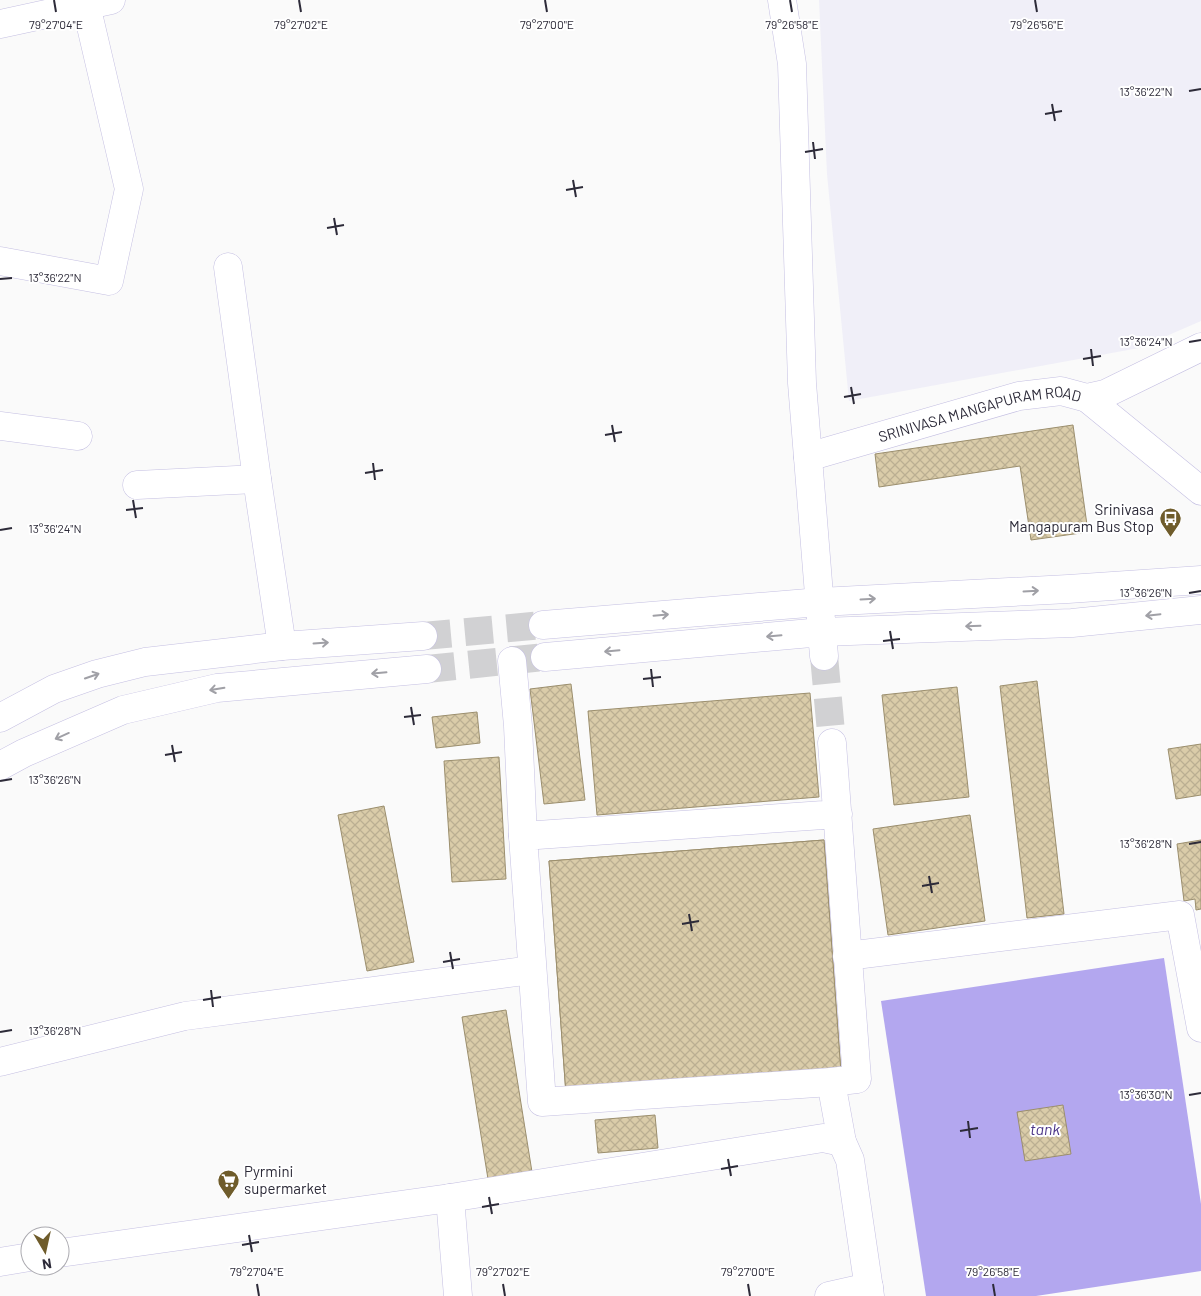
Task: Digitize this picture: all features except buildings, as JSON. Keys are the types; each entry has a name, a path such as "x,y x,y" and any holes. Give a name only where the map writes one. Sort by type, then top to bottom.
{"street":[{"path":"782,0 792,64 802,383 823,644"},
{"path":"0,24 99,3 129,189 109,281 0,261"},
{"path":"228,267 282,646"},
{"name":"SRINIVASA MANGAPURAM ROAD","path":"808,457 1019,396 1061,391 1087,398 1105,394 1201,347"},
{"path":"1087,398 1201,491"},
{"path":"0,426 78,436"},
{"path":"137,485 257,480"},
{"path":"543,625 820,602 1201,580"},
{"path":"545,657 823,644 1072,624 1201,610"},
{"path":"0,718 54,689 97,674 145,662 282,646 423,636"},
{"path":"512,661 518,726 522,836 542,1102 857,1079 832,743"},
{"path":"0,766 24,753 123,710 217,688 427,669"},
{"path":"522,836 838,814"},
{"path":"847,956 1190,913 1201,1028"},
{"path":"0,1062 185,1016 532,970"},
{"path":"829,1296 869,1292 850,1160 842,1142 831,1082"},
{"path":"70,1252 450,1198 823,1138 842,1142"},
{"path":"450,1198 458,1296"},
{"path":"0,1262 20,1259"}],"shaded area":[{"path":"819,0 1201,0 1201,321 1139,348 849,401 827,174"}],"water":[{"name":"tank","path":"1164,958 1201,1204 1201,1271 1036,1296 926,1296 881,1001"}],"tunnel":[{"path":"423,636 543,625"},
{"path":"824,656 832,743"},
{"path":"427,669 545,657"}],"place":[{"name":"Srinivasa Mangapuram Bus Stop","path":"1170,537"},
{"name":"Pyrmini supermarket","path":"228,1199"}]}
